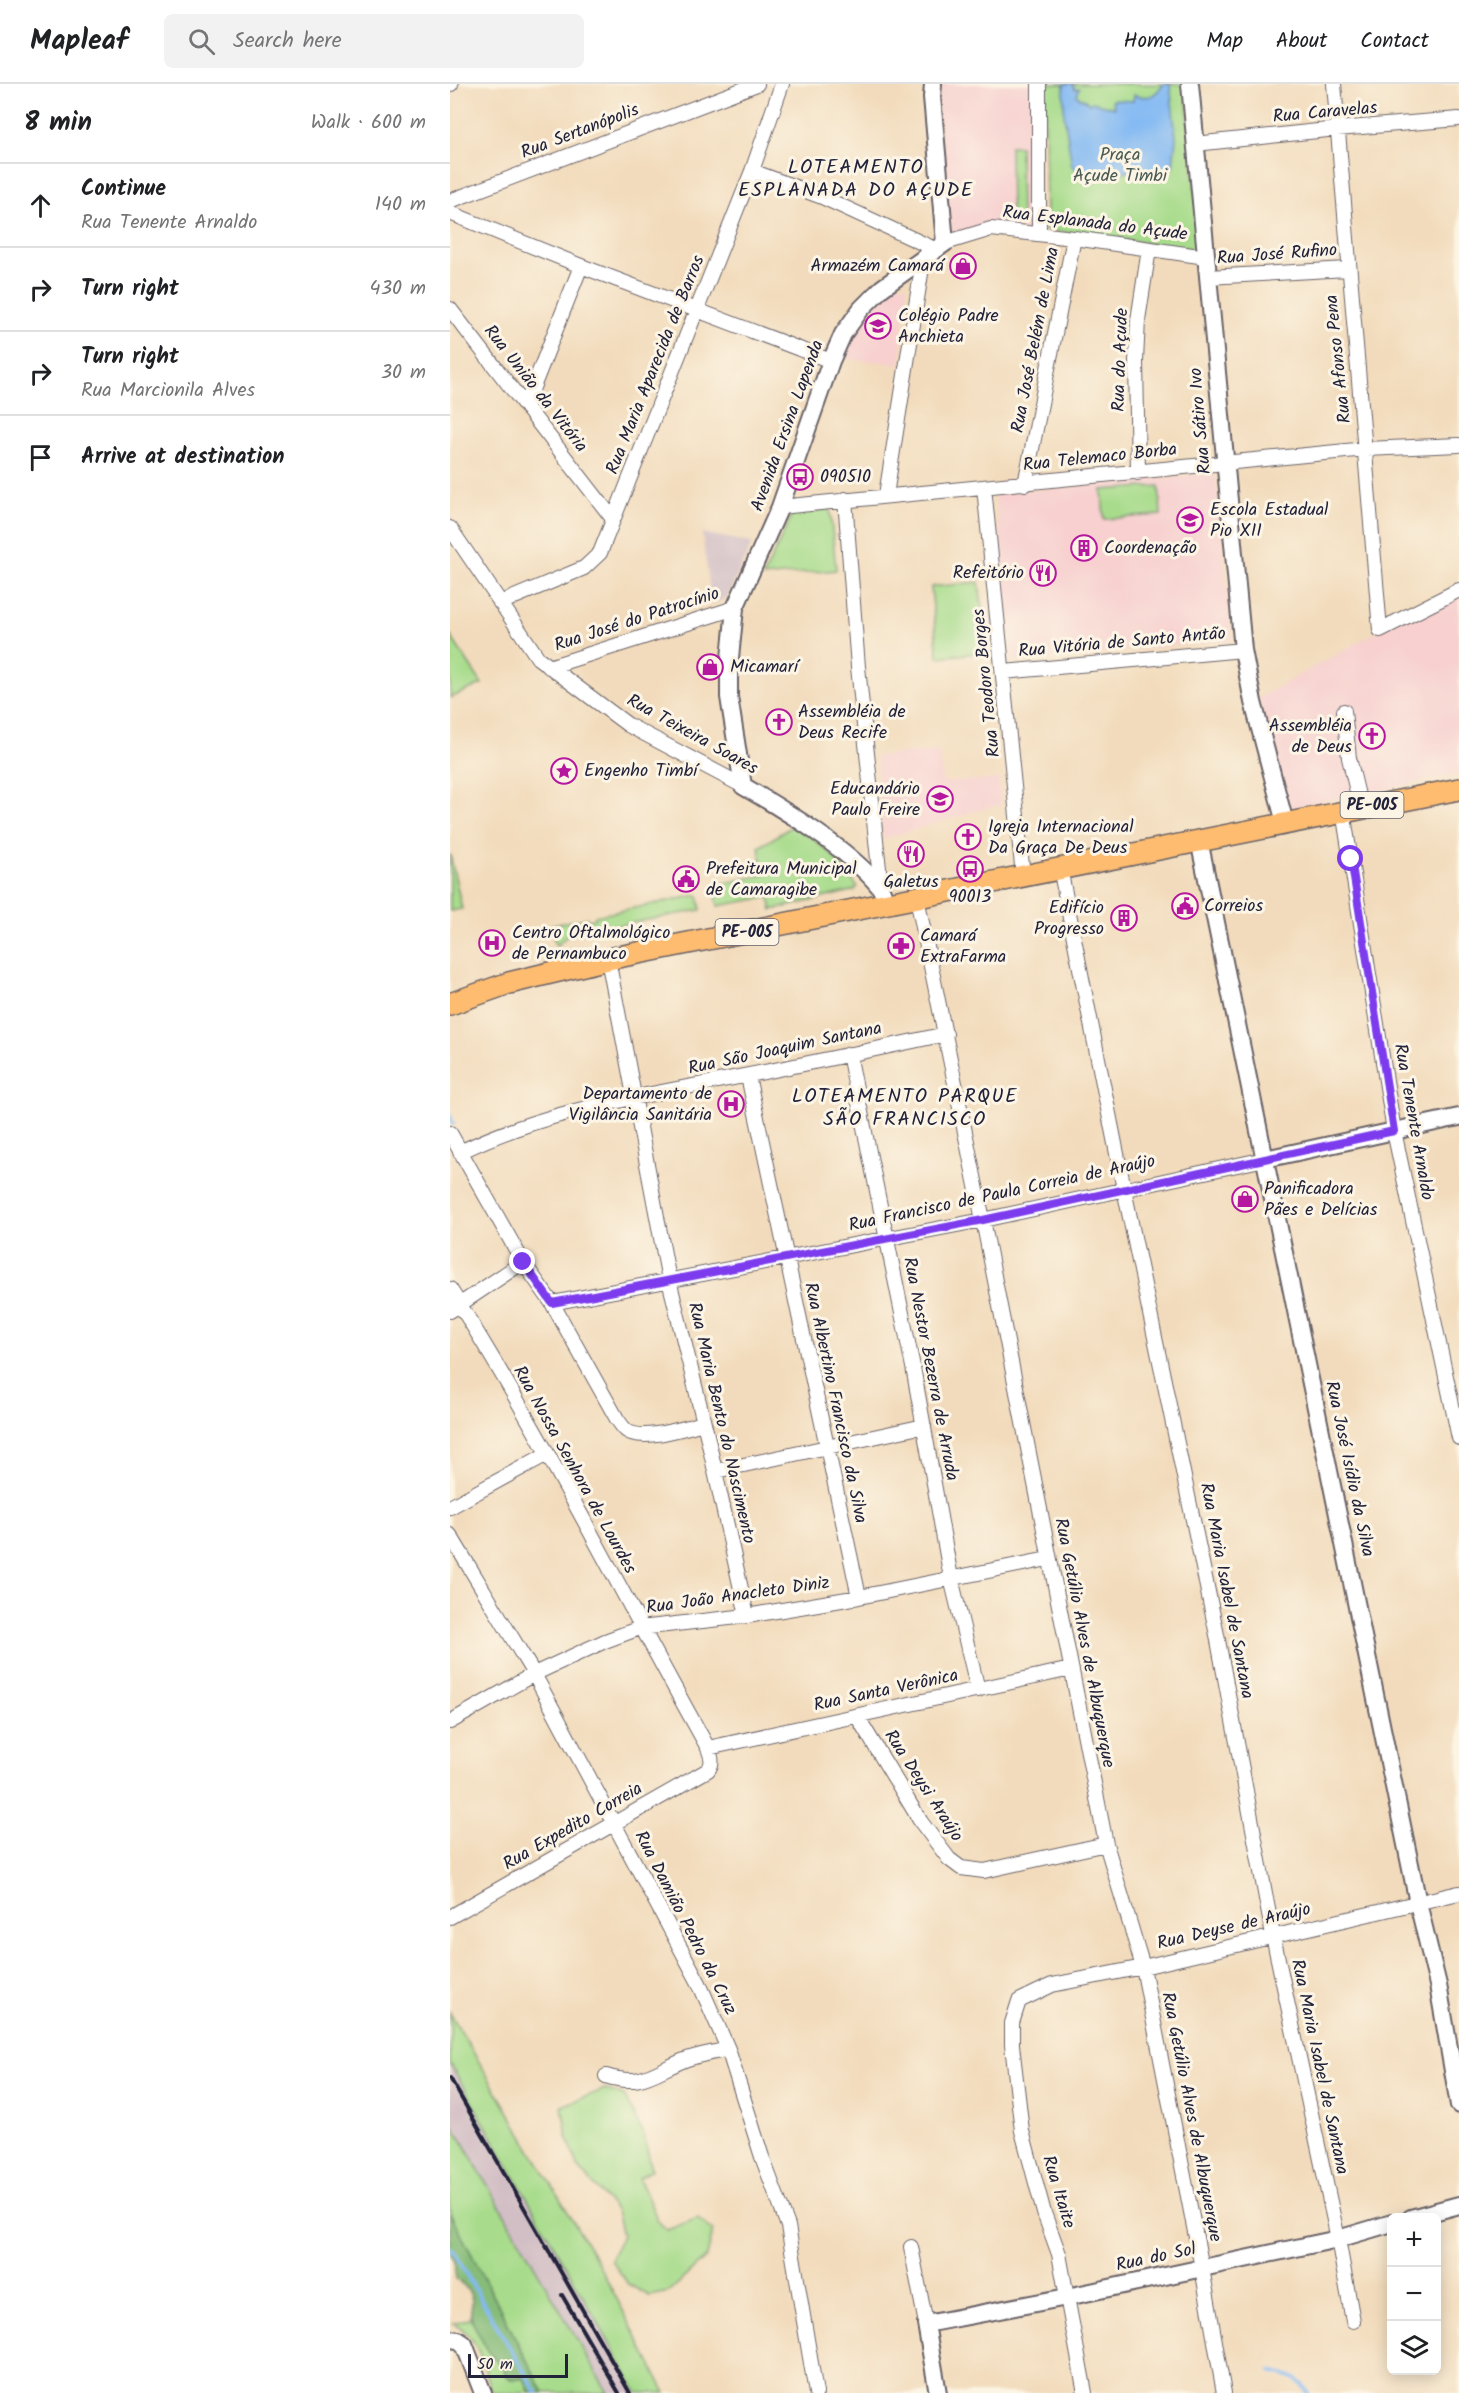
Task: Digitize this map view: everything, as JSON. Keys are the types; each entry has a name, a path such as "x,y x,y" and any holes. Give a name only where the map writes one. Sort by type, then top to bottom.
{"main road":[{"name":"PE-005","path":"450,1004 509,983 883,896 917,898 1459,789"}],"street":[{"name":"Rua Sertanópolis","path":"450,201 757,84"},
{"name":"Rua Maria Aparecida de Barros","path":"500,603 584,568 600,553 699,309 752,171 782,84"},
{"path":"752,171 822,197 941,247 933,84"},
{"path":"1039,84 1039,234"},
{"name":"Rua Sátiro Ivo","path":"1190,84 1243,650 1253,702 1285,823"},
{"name":"Rua Afonso Pena","path":"1334,84 1380,630 1459,590"},
{"name":"Rua Caravelas","path":"1195,144 1459,119"},
{"path":"450,213 581,266 831,361"},
{"name":"Rua Esplanada do Açude","path":"941,247 991,230 1074,238 1206,257"},
{"name":"Rua José Belém de Lima","path":"1025,484 1074,238"},
{"name":"Avenida Ersina Lapenda","path":"743,786 729,697 729,668 735,608 780,507 831,361 843,334 861,309 882,288 941,247"},
{"name":"Rua do Açude","path":"1138,473 1136,361 1138,320 1149,249"},
{"path":"886,495 923,261"},
{"path":"526,405 581,266"},
{"name":"Rua José Rufino","path":"1208,278 1348,269"},
{"name":"Rua União da Vitória","path":"450,309 613,519"},
{"name":"Rua Telemaco Borba","path":"780,507 1366,449 1459,445"},
{"name":"Rua Teodoro Borges","path":"984,487 1023,876"},
{"path":"846,499 858,667 883,896"},
{"name":"Rua Teixeira Soares","path":"450,528 538,658 628,725 743,786 837,849 883,896"},
{"name":"Rua José do Patrocínio","path":"549,667 735,608"},
{"name":"Rua Vitória de Santo Antão","path":"1004,672 1243,650"},
{"name":"Rua Tenente Arnaldo","path":"1344,711 1352,809 1394,1131 1459,1438"},
{"name":"Rua José Isídio da Silva","path":"1199,840 1418,1903 1438,1985 1459,2105"},
{"name":"Rua Maria Isabel de Santana","path":"1060,868 1217,1635 1273,1936 1338,2239 1353,2321"},
{"name":"Rua Getúlio Alves de Albuquerque","path":"917,898 1106,1844 1143,1967 1224,2393"},
{"name":"Rua Maria Bento do Nascimento","path":"608,959 669,1280 716,1471 747,1616"},
{"name":"Rua São Joaquim Santana","path":"460,1152 519,1126 636,1097 946,1034"},
{"name":"Rua Nestor Bezerra de Arruda","path":"849,1054 924,1426 951,1578 978,1690"},
{"name":"Rua Albertino Francisco da Silva","path":"748,1076 859,1597"},
{"name":"Rua Francisco de Paula Correia de Araújo","path":"552,1303 983,1220 1459,1117"},
{"path":"450,1133 523,1262 552,1303 617,1419 628,1431 641,1435 704,1423"},
{"path":"455,1308 523,1262"},
{"name":"Rua Nossa Senhora de Lourdes","path":"450,1288 455,1308 548,1454 640,1628 708,1748 712,1766"},
{"path":"716,1471 924,1426"},
{"path":"450,1507 548,1454"},
{"name":"Rua Damião Pedro da Cruz","path":"450,1535 534,1674 699,1983 728,2049 762,2157 788,2226 816,2393"},
{"name":"Rua João Anacleto Diniz","path":"450,1722 534,1674 605,1641 640,1628 747,1616 859,1597 1048,1559"},
{"name":"Rua Santa Verônica","path":"708,1748 1071,1669"},
{"name":"Rua Deysi Araújo","path":"857,1716 921,1822 949,1859 961,1868 984,1871 1106,1844"},
{"name":"Rua Expedito Correia","path":"450,1917 614,1825 712,1766"},
{"name":"Rua Deyse de Araújo","path":"1019,2001 1052,1985 1143,1967 1459,1893"},
{"name":"Rua Itaite","path":"1019,2001 1012,2023 1012,2045 1022,2132 1044,2213 1059,2254 1085,2393"},
{"path":"606,2076 620,2081 650,2078 684,2060 728,2049"},
{"path":"1427,2213 1459,2205"},
{"name":"Rua do Sol","path":"926,2324 1066,2298 1338,2239 1387,2224"},
{"path":"911,2247 938,2393"},
{"path":"454,2339 468,2352 483,2393"}],"shaded area":[{"path":"940,84 1034,84 1033,229 951,236 938,109"},
{"name":"Colégio Padre Anchieta","path":"894,285 907,285 900,364 837,358 850,330"},
{"path":"1215,473 1232,640 1012,662 995,494"},
{"path":"702,533 752,543 727,598 712,604"},
{"path":"1459,590 1459,774 1286,809 1258,698 1380,630"},
{"name":"Educandário Paulo Freire","path":"939,751 943,782 999,779 1001,806 993,806 883,839 876,756"},
{"path":"450,2063 638,2393 608,2393 460,2138 450,2120"}],"green space":[{"name":"Praça Açude Timbi","path":"1045,84 1185,84 1201,250 1046,230"},
{"path":"1010,146 1020,146 1021,221 1011,221"},
{"path":"1159,486 1161,515 1104,519 1102,490"},
{"path":"830,509 836,570 763,577 793,513"},
{"path":"979,582 987,652 938,657 931,587"},
{"path":"450,635 482,684 450,698"},
{"path":"794,825 837,860 857,887 855,890 772,910 769,897 718,906 714,885 764,875 759,847"},
{"path":"450,854 462,909 450,911"},
{"path":"698,895 701,910 577,933 575,930 556,946 550,925 587,918 588,920 595,919 595,916"},
{"path":"450,2013 597,2261 666,2393 638,2393 450,2063"},
{"path":"605,2089 624,2096 643,2133 652,2170 639,2178 658,2221 667,2230 698,2218 713,2231 707,2256 669,2292 649,2296 628,2284 611,2260 622,2235 616,2211 578,2166 567,2136 562,2106"},
{"path":"450,2120 608,2393 544,2393 450,2213"},
{"path":"450,2213 544,2393 530,2393 524,2378 513,2380 506,2376 504,2368 494,2359 480,2337 471,2316 471,2295 456,2279 454,2261 450,2255"},
{"path":"472,2318 498,2364 513,2380 524,2378 530,2393 492,2393 475,2344 462,2329 454,2324"}],"water":[{"path":"1064,84 1073,84 1075,89 1079,88 1077,96 1089,104 1093,102 1114,108 1112,100 1133,101 1134,95 1151,96 1164,84 1170,84 1176,138 1173,166 1165,174 1078,171 1072,166 1064,114"}],"waterway":[{"path":"450,1116 453,1124"},
{"path":"450,2247 537,2393"},
{"path":"1271,2371 1297,2381 1308,2393"}],"railway":[{"path":"450,2078 630,2393"},
{"path":"562,2295 619,2393"}],"place":[{"name":"Armazém Camará","path":"963,266"},
{"name":"Colégio Padre Anchieta","path":"878,326"},
{"name":"090510","path":"800,477"},
{"name":"Escola Estadual Pio XII","path":"1190,520"},
{"name":"Coordenação","path":"1084,548"},
{"name":"Refeitório","path":"1043,573"},
{"name":"Micamarí","path":"710,667"},
{"name":"Assembléia de Deus Recife","path":"779,722"},
{"name":"Assembléia de Deus","path":"1372,736"},
{"name":"Engenho Timbí","path":"564,771"},
{"name":"Educandário Paulo Freire","path":"940,799"},
{"name":"Igreja Internacional Da Graça De Deus","path":"968,837"},
{"name":"Galetus","path":"911,854"},
{"name":"90013","path":"970,869"},
{"name":"Prefeitura Municipal de Camaragibe","path":"686,879"},
{"name":"Correios","path":"1185,906"},
{"name":"Edifício Progresso","path":"1124,918"},
{"name":"Centro Oftalmológico de Pernambuco","path":"492,943"},
{"name":"Camará ExtraFarma","path":"901,946"},
{"name":"Departamento de Vigilância Sanitária","path":"731,1104"},
{"name":"Panificadora Pães e Delícias","path":"1245,1199"}],"district":[{"name":"LOTEAMENTO ESPLANADA DO AÇUDE","path":"856,180"},
{"name":"LOTEAMENTO PARQUE SÃO FRANCISCO","path":"905,1108"}],"route":[{"path":"523,1262 552,1303 983,1220 1394,1131 1351,859"}]}
